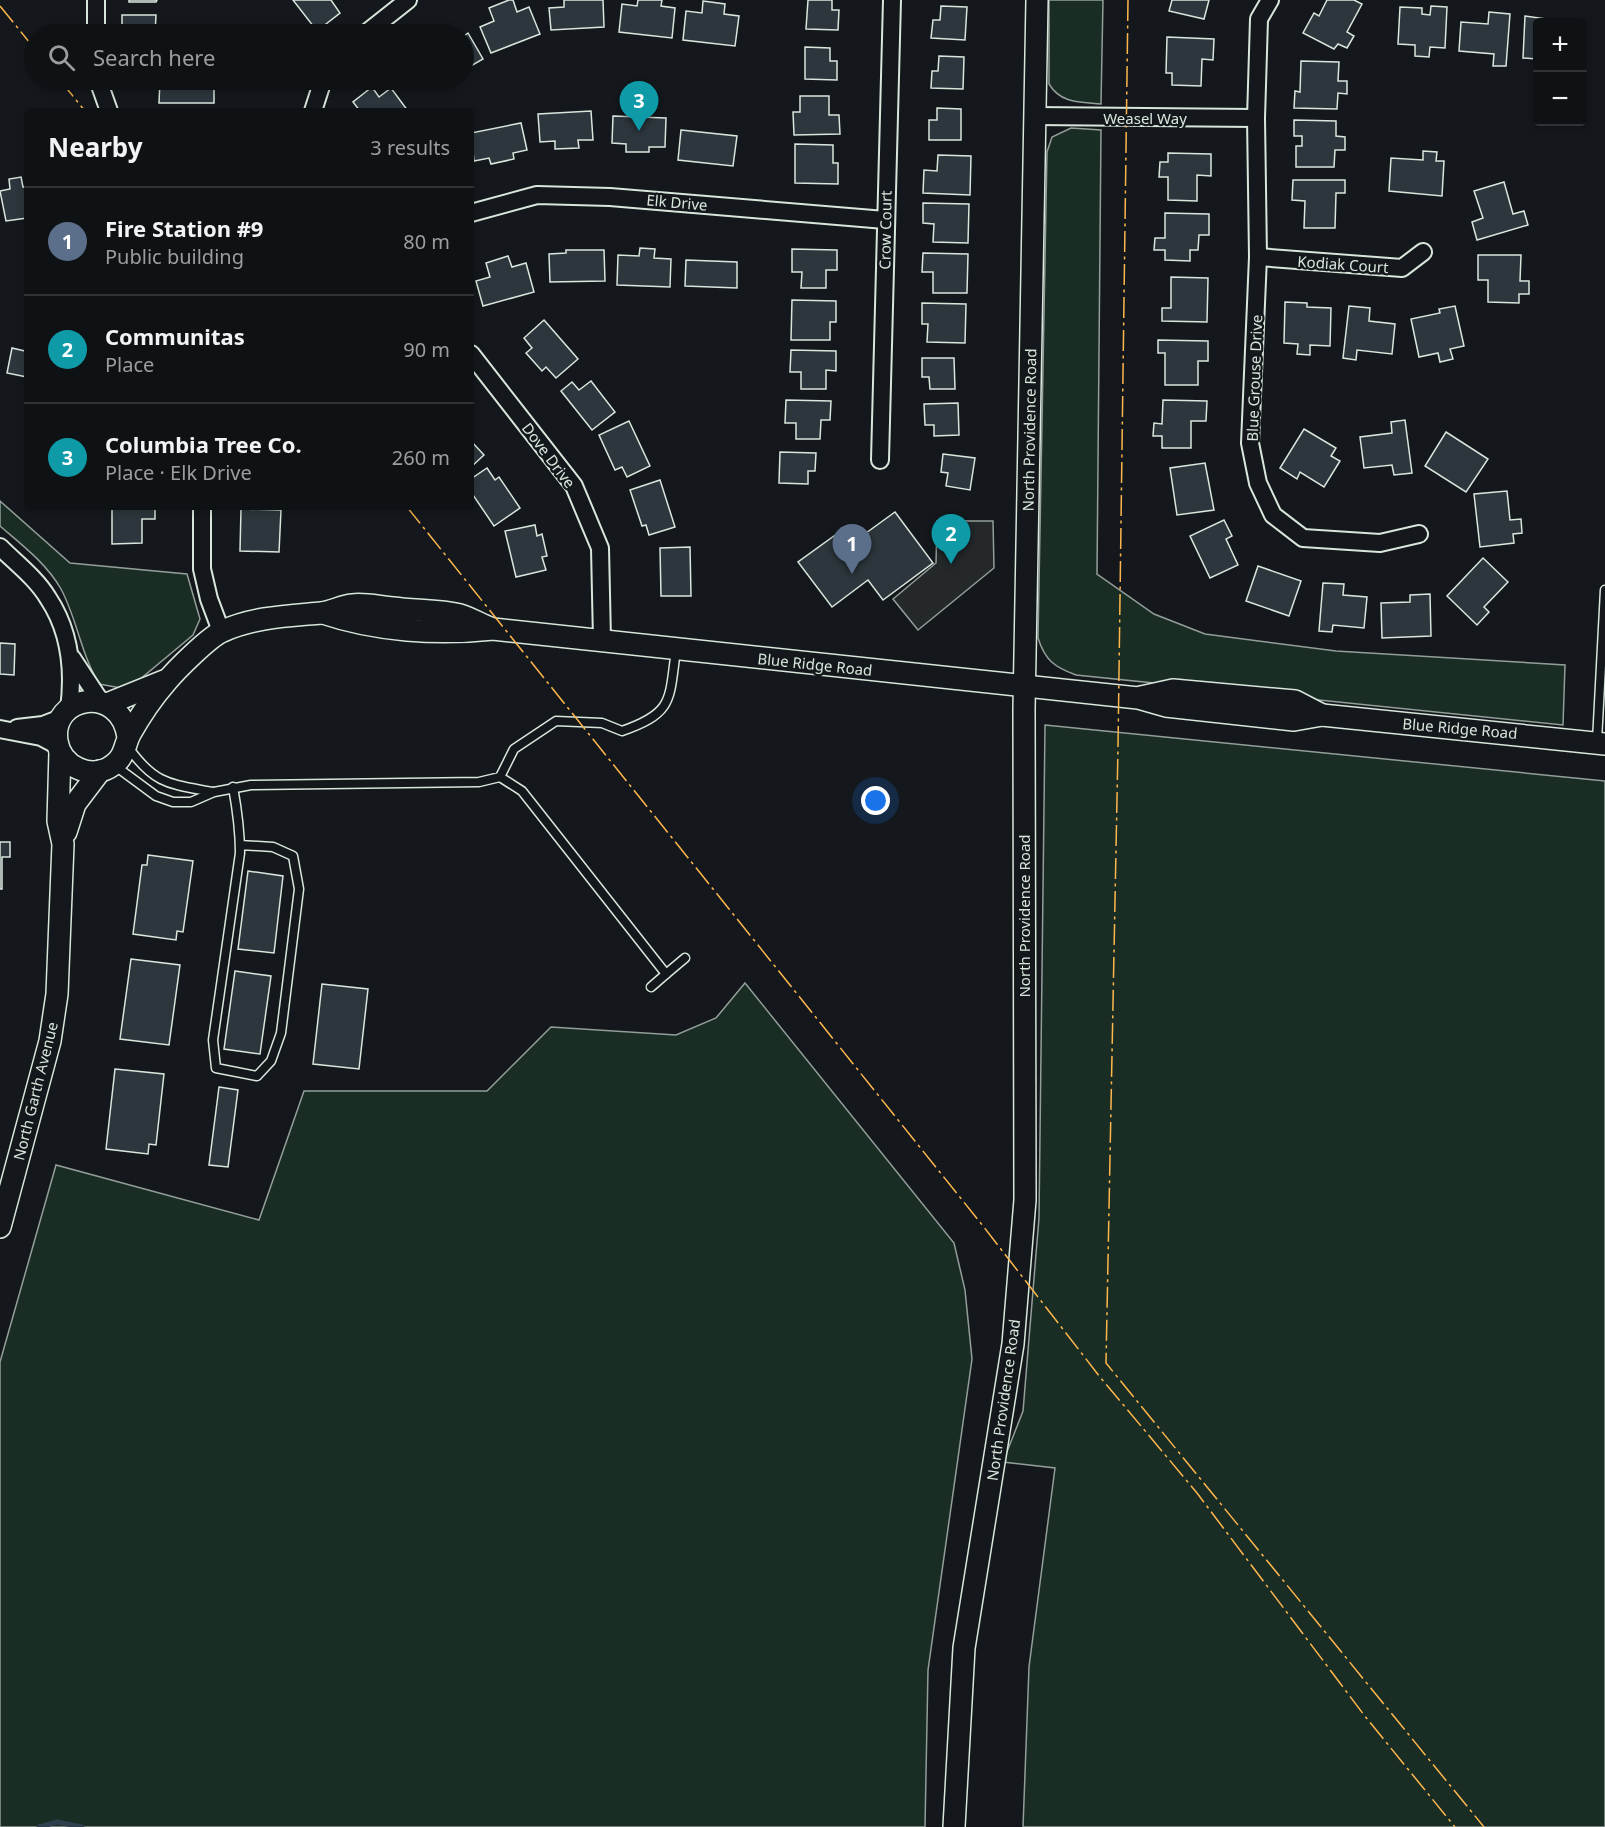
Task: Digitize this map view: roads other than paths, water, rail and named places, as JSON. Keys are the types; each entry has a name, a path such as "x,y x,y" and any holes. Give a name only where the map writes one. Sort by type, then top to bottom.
{"street":[{"path":"96,0 96,24"},
{"path":"378,24 408,0"},
{"name":"Crow Court","path":"880,460 892,0"},
{"name":"North Providence Road","path":"954,1827 964,1648 1013,1344 1025,1200 1024,686 1037,0"},
{"name":"Blue Grouse Drive","path":"1270,0 1259,19 1256,118 1258,257 1250,443 1258,483 1273,516 1303,538 1380,543 1419,534"},
{"path":"102,90 108,108"},
{"path":"313,106 319,90"},
{"name":"Weasel Way","path":"1035,116 1256,118"},
{"name":"Elk Drive","path":"474,212 537,195 610,197 885,219"},
{"name":"Kodiak Court","path":"1258,257 1402,268 1423,252"},
{"name":"Dove Drive","path":"474,358 574,486 600,548 602,640"},
{"path":"202,510 202,569 209,599 221,631"},
{"path":"0,547 48,597 60,621 70,655 72,680 65,714 57,729 59,749"},
{"name":"Blue Ridge Road","path":"127,741 147,705 167,680 221,631 290,614 323,613 353,623 455,633 493,629 602,640 676,650 1138,698 1166,706 1294,720 1323,716 1602,742"},
{"path":"4,729 41,737 59,749 76,768 107,768 120,759 127,741 121,715 104,703 70,655"},
{"name":"Blue Ridge Road","path":"104,703 167,680"},
{"path":"4,729 43,724 90,700 104,703"},
{"name":"North Garth Avenue","path":"59,749 58,821 63,844"},
{"name":"North Garth Avenue","path":"0,1227 50,1041 57,994 63,844 75,804 107,768"}],"lane":[{"path":"1602,742 1605,590"},
{"path":"500,777 514,749 556,721 602,723 622,730 651,721 669,700 676,650"},
{"path":"127,741 142,767 159,780 213,792"},
{"path":"107,768 173,802 191,801 233,787 479,782 500,777 522,791 666,974"},
{"path":"233,787 240,822 240,845 213,1040 216,1068 257,1076 271,1061 281,1033 299,889 293,856 273,847 240,845"},
{"path":"651,987 685,958"}],"waterway":[{"path":"39,1827 57,1822 82,1827"}],"place":[{"name":"Columbia Tree Co.","path":"639,131"},
{"name":"Communitas","path":"951,564"},
{"name":"Fire Station #9","path":"852,574"}]}
